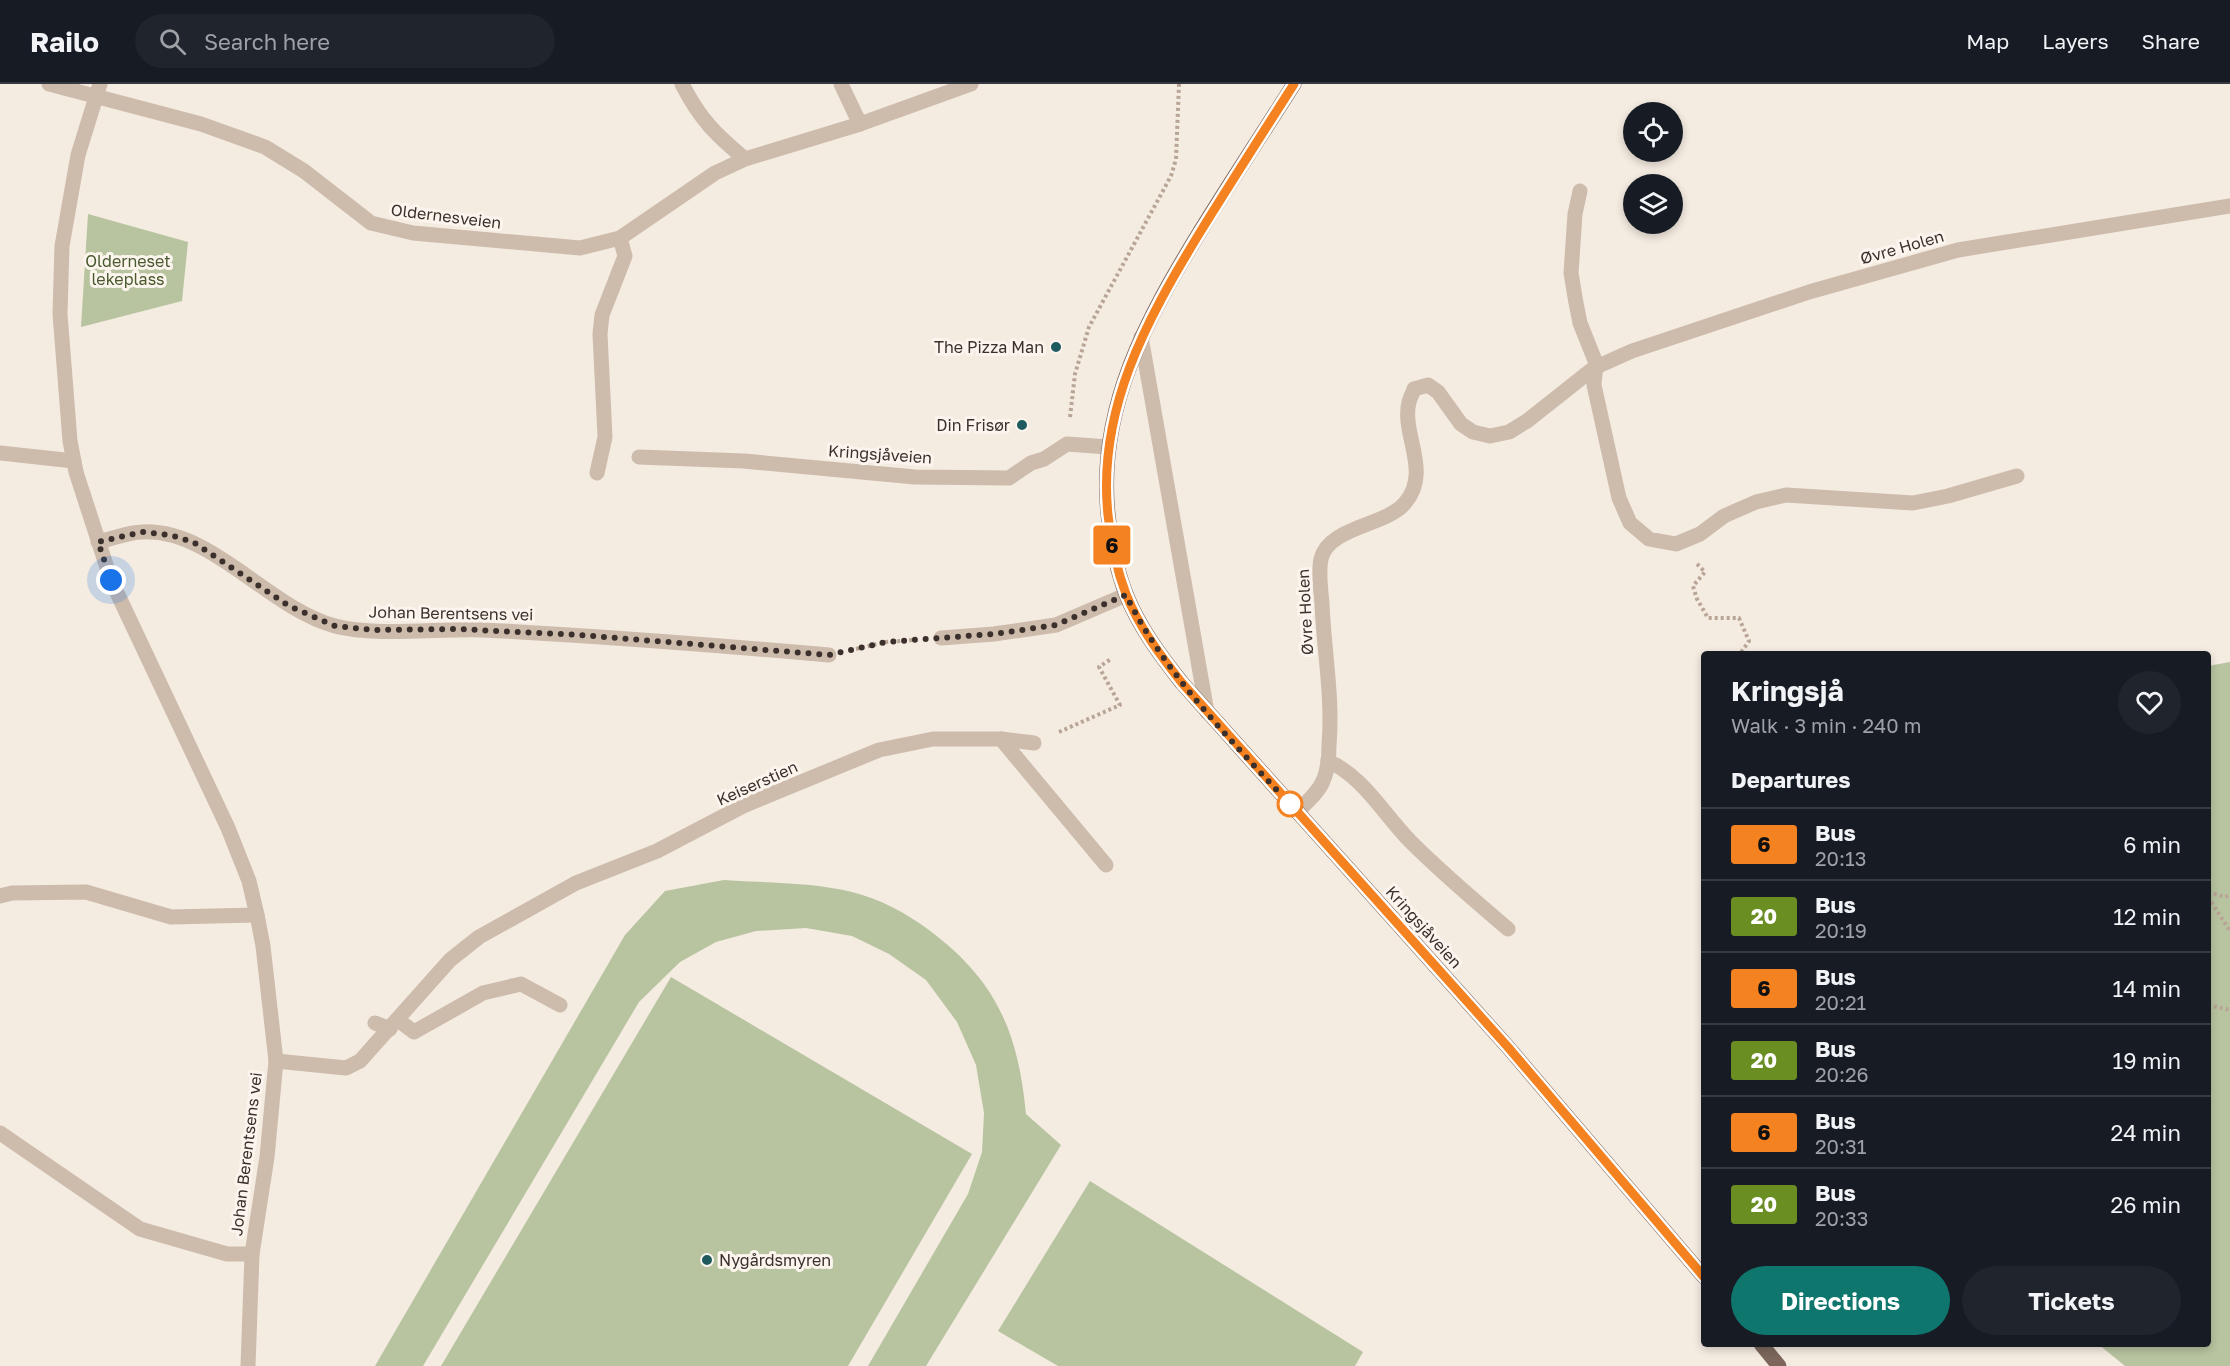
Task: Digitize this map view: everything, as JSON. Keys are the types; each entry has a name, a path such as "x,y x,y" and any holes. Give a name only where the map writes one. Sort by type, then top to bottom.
{"main road":[{"name":"Kringsjåveien","path":"1294,84 1162,293 1124,377 1113,414 1108,447 1107,503 1110,538 1126,595 1138,620 1161,656 1207,712 1507,1046 1701,1273"},
{"path":"1763,1347 1779,1366"}],"street":[{"name":"Oldernesveien","path":"48,84 98,90 265,147 304,171 370,223 413,233 580,248 620,238 715,173 746,159 860,124 971,84"},
{"path":"682,84 697,112 718,137 746,159"},
{"path":"841,84 860,124"},
{"name":"Johan Berentsens vei","path":"98,90 78,155 62,246 60,314 70,441 74,461 111,580 228,828 249,881 258,915 276,1061 267,1157 252,1254 248,1366"},
{"path":"1580,191 1575,214 1571,273 1580,323 1596,363 1594,385 1619,498 1630,523 1649,539 1676,544 1700,534 1724,516 1756,502 1786,495 1913,503 1957,494 2017,476"},
{"name":"Øvre Holen","path":"1297,812 1318,790 1328,761 1332,713 1323,635 1320,560 1325,546 1392,512 1404,504 1416,487 1409,403 1414,389 1428,385 1438,392 1461,424 1473,432 1490,436 1509,432 1527,421 1594,368 1632,351 1809,292 1958,250 2230,207"},
{"path":"597,473 605,437 600,334 602,315 625,256 620,238"},
{"path":"1141,337 1207,712"},
{"path":"1067,444 1108,447"},
{"name":"Kringsjåveien","path":"639,457 744,461 915,477 1009,478 1031,463 1044,459 1067,444"},
{"path":"0,453 74,461"},
{"name":"Johan Berentsens vei","path":"98,542 142,532 170,535 193,542 289,606 335,626 374,630 457,629 580,635 829,655"},
{"path":"941,638 994,634 1056,625 1126,595"},
{"name":"Keiserstien","path":"276,1061 346,1068 360,1061 450,960 479,937 576,883 657,851 743,806 879,750 933,739 1001,739 1034,743"},
{"path":"1001,739 1106,865"},
{"path":"1328,761 1351,774 1409,840 1457,886 1508,929"},
{"path":"0,896 12,893 86,892 171,917 258,915"},
{"path":"375,1023 394,1024 414,1032 483,993 521,984 560,1005"},
{"name":"Johan Berentsens vei","path":"0,1132 140,1229 227,1254 252,1254"}],"path":[{"path":"1067,444 1075,374 1089,327 1171,176 1176,159 1179,84"},
{"path":"1676,544 1705,572 1693,586 1697,599 1708,618 1739,618 1749,641 1742,651"},
{"path":"829,655 886,642 941,638"},
{"path":"1034,743 1120,705 1099,667 1111,659"},
{"path":"2211,893 2225,897 2230,895"},
{"path":"2211,902 2230,931"},
{"path":"2211,1006 2230,1010"}],"green space":[{"name":"Olderneset lekeplass","path":"88,214 188,242 182,301 81,327"},
{"path":"2230,662 2230,1366 2125,1366 2102,1347 2211,1347 2211,665"},
{"path":"724,880 804,885 852,892 892,907 929,930 972,969 1000,1010 1017,1058 1026,1114 1061,1145 926,1366 868,1366 968,1194 982,1152 984,1113 976,1065 957,1022 926,980 889,954 852,936 806,928 756,931 716,942 680,962 639,1002 423,1366 375,1366 625,935 665,891"},
{"name":"Nygårdsmyren","path":"671,977 972,1154 848,1366 441,1366"},
{"path":"1090,1181 1363,1352 1355,1366 1058,1366 998,1331"}],"bus line":[{"name":"6","path":"1294,84 1162,293 1124,377 1113,414 1106,478 1110,538 1126,595 1138,620 1182,683 1507,1046 1701,1273"}],"place":[{"name":"The Pizza Man","path":"1056,347"},
{"name":"Din Frisør","path":"1022,425"},
{"name":"Nygårdsmyren","path":"707,1260"}],"route":[{"path":"111,580 98,542 142,532 170,535 193,542 289,606 335,626 374,630 457,629 580,635 829,655 886,642 994,634 1056,625 1126,595 1149,638 1182,683 1297,812 1290,804"}]}
